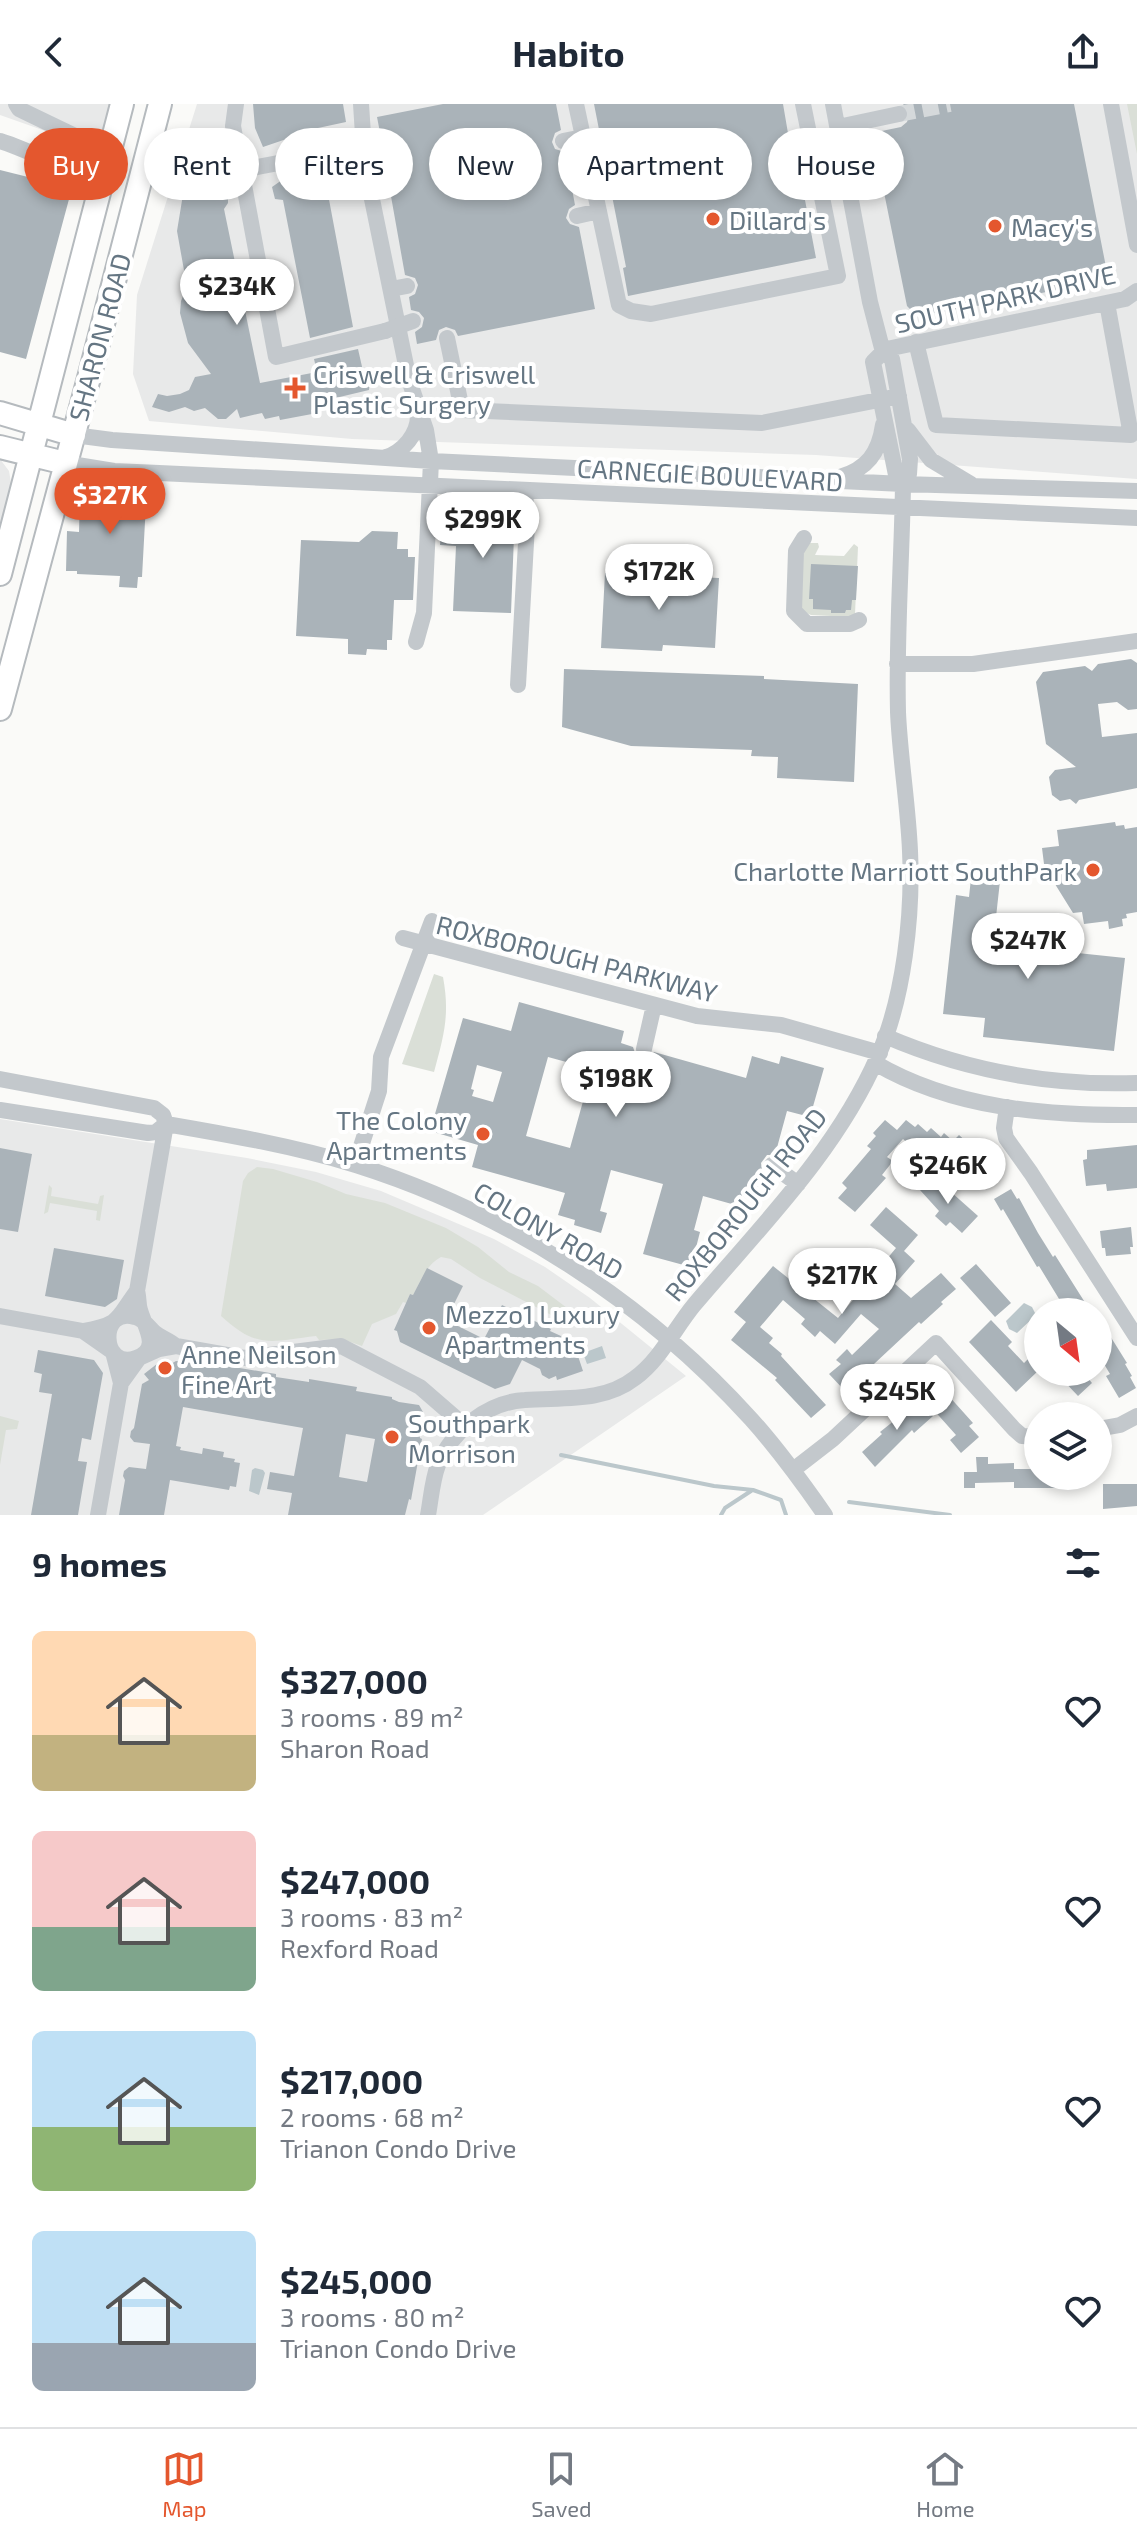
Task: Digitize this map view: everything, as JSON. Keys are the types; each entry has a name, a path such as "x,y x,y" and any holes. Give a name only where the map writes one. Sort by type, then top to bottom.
{"main road":[{"name":"SHARON ROAD","path":"116,128 122,104"},
{"name":"SHARON ROAD","path":"0,709 160,104"},
{"name":"SHARON ROAD","path":"0,574 97,200"},
{"name":"CARNEGIE BOULEVARD","path":"0,413 74,435"},
{"name":"CARNEGIE BOULEVARD","path":"0,447 65,463"}],"street":[{"path":"16,104 19,109 58,128"},
{"path":"233,128 236,104"},
{"path":"361,104 362,128"},
{"path":"576,104 581,128"},
{"path":"597,200 619,305 631,311 651,314 838,276 803,104"},
{"name":"SOUTH PARK DRIVE","path":"833,104 870,302 882,351 892,359 904,422 910,469 903,484 896,475 873,362 882,351 1125,299 1137,291"},
{"name":"SOUTH PARK DRIVE","path":"1111,104 1132,189 1137,245"},
{"path":"838,127 899,114"},
{"path":"0,141 24,150"},
{"path":"247,200 276,357 378,333 413,321"},
{"path":"374,200 399,288 398,360 409,380 419,417 411,437 399,451 383,458"},
{"path":"577,216 599,211"},
{"path":"916,342 936,425 1131,435 1107,303"},
{"path":"447,338 462,410 762,423 882,408 899,396"},
{"path":"415,404 426,430 431,461 424,613 416,642"},
{"path":"827,480 853,473 872,458 880,443 882,408"},
{"path":"904,422 919,447 938,466 966,482 984,487"},
{"name":"CARNEGIE BOULEVARD","path":"74,435 431,461 903,484 1137,491"},
{"name":"CARNEGIE BOULEVARD","path":"65,463 133,472 1137,518"},
{"path":"1116,490 1137,483"},
{"name":"ROXBOROUGH ROAD","path":"465,1426 491,1410 516,1401 582,1398 624,1385 637,1377 834,1137 878,1058 901,979 910,882 897,664 903,484"},
{"path":"518,685 527,525 525,490"},
{"path":"804,538 796,551 794,611 807,624 850,624 859,620"},
{"path":"897,664 973,664 1137,641"},
{"path":"355,1165 379,1091 381,1057 432,921"},
{"name":"ROXBOROUGH PARKWAY","path":"403,938 697,1016 781,1025 878,1058 898,1075 944,1093 1007,1107 1066,1114 1137,1115"},
{"path":"644,1049 654,1005"},
{"path":"885,1036 952,1061 999,1073 1087,1083 1137,1083"},
{"name":"COLONY ROAD","path":"0,1079 154,1108 163,1115 166,1124"},
{"path":"1007,1107 1006,1138 1137,1338"},
{"name":"COLONY ROAD","path":"0,1110 148,1133 156,1132 166,1124 241,1137 355,1165 438,1196 528,1240 602,1286 668,1338 712,1378 752,1420 825,1515"},
{"path":"98,1515 121,1383 150,1343 151,1335 140,1309 137,1291 166,1124"},
{"path":"772,1165 798,1184"},
{"path":"121,1383 107,1337 109,1329 137,1291"},
{"path":"0,1316 83,1331 126,1316 134,1317 176,1346"},
{"path":"83,1331 125,1359 176,1346 244,1358 330,1346 345,1347 420,1387 465,1426 452,1441 437,1468 428,1515"},
{"path":"793,1470 833,1439 936,1343 1024,1436"},
{"path":"1112,1426 1137,1416"}],"shaded area":[{"path":"0,104 110,104 106,128 37,128 0,115"},
{"path":"197,104 1137,104 1137,479 816,455 352,439 149,421 133,374 137,295 167,200 259,200 259,128 189,128"},
{"path":"1127,104 1137,104 1137,154"},
{"path":"0,459 9,471 11,483 0,526"},
{"path":"807,543 818,543 815,555 844,556 854,544 858,547 855,614 850,617 811,615 800,610 801,550"},
{"path":"434,974 443,977 446,1014 434,1072 402,1064"},
{"path":"0,1119 247,1158 316,1172 381,1191 494,1239 545,1267 590,1298 686,1376 483,1515 0,1515"},
{"path":"257,1167 273,1169 346,1194 385,1203 446,1228 478,1247 509,1272 538,1286 571,1311 571,1318 559,1319 480,1278 451,1259 441,1257 428,1269 413,1295 410,1294 396,1314 372,1324 362,1346 342,1339 319,1340 316,1336 276,1341 255,1339 221,1316 243,1181"},
{"path":"49,1185 52,1188 51,1196 98,1204 100,1196 104,1195 100,1221 96,1220 97,1211 50,1203 48,1212 44,1214"},
{"path":"1024,1303 1024,1326 1017,1333 1009,1329 1006,1321"},
{"path":"602,1346 606,1358 587,1364 583,1353"},
{"path":"0,1416 19,1421 17,1429 6,1430 0,1465"},
{"path":"255,1468 265,1473 259,1495 249,1491"}],"building":[{"path":"253,104 343,104 346,122 318,128 275,128 275,143 263,147 259,128 255,128"},
{"path":"443,104 556,104 561,128 552,142 558,150 558,200 574,200 575,205 569,209 566,218 570,224 579,227 595,309 458,336 455,330 446,327 439,330 436,340 417,344 415,332 422,327 424,318 419,312 411,310 409,297 415,294 418,285 415,278 405,275 392,200 413,200 413,128 379,128 377,117"},
{"name":"Dillard's","path":"594,104 783,104 787,128 768,128 768,200 805,200 816,258 628,296 623,268 626,267 613,200 752,200 752,128 599,128"},
{"name":"Macy's","path":"903,104 1074,104 1106,267 1095,281 1006,301 917,316 907,306 886,200 904,200 904,128 896,128 907,122 910,112"},
{"path":"0,170 24,176 24,200 69,200 26,359 0,352"},
{"path":"182,200 228,200 224,209 260,383 317,372 314,359 358,349 363,371 370,382 369,390 327,400 327,406 311,410 312,414 280,420 279,416 265,419 262,413 240,418 237,409 226,419 218,419 205,408 194,411 185,407 169,412 152,407 158,394 180,394 189,390 195,377 211,374 188,343 180,313 187,287 177,231"},
{"path":"283,200 329,200 353,327 310,338"},
{"path":"147,485 142,577 138,577 137,588 119,587 120,576 66,571 67,531 79,532 80,498 92,489 136,492"},
{"path":"459,508 515,510 511,613 453,611 456,546 440,545 441,532 458,532"},
{"path":"372,531 398,532 397,549 408,549 408,557 415,557 413,600 394,600 392,640 387,640 387,650 367,649 366,655 348,654 348,639 296,636 301,540 359,542"},
{"path":"811,564 858,566 856,600 852,600 851,610 831,613 831,610 813,609 813,599 809,599"},
{"path":"605,573 719,578 715,648 663,645 662,651 601,648"},
{"path":"1131,659 1137,663 1137,709 1128,710 1117,702 1098,704 1102,737 1137,733 1137,788 1079,800 1076,804 1070,799 1060,801 1052,795 1049,777 1055,770 1076,767 1046,744 1036,682 1043,672 1085,666 1092,671 1098,664"},
{"path":"564,669 764,676 764,679 858,684 854,782 777,778 778,757 751,756 752,750 631,746 562,727"},
{"name":"Charlotte Marriott SouthPark","path":"1115,822 1116,826 1124,825 1125,829 1137,827 1137,912 1126,914 1127,918 1122,919 1123,926 1109,929 1108,921 1084,924 1082,912 1073,913 1050,876 1048,864 1044,864 1042,848 1059,846 1057,830"},
{"path":"972,869 1001,872 993,944 1125,958 1114,1051 983,1037 985,1018 943,1014 956,895 969,897"},
{"name":"The Colony Apartments","path":"519,1002 624,1031 621,1043 633,1047 636,1056 642,1060 648,1059 654,1052 746,1078 752,1056 779,1064 781,1056 824,1068 810,1117 787,1111 775,1155 767,1155 761,1163 762,1170 769,1176 754,1191 744,1188 739,1206 703,1196 694,1230 700,1232 691,1267 643,1254 663,1184 611,1170 600,1211 607,1213 601,1233 574,1225 575,1220 558,1215 565,1193 472,1167 478,1145 430,1131 463,1018 511,1031","holes":["548,1057 592,1069 570,1148 526,1136","477,1065 502,1072 493,1102 472,1096"]},
{"path":"885,1120 897,1130 906,1120 915,1127 918,1124 927,1132 931,1128 941,1137 944,1133 953,1141 959,1135 969,1144 956,1160 945,1151 941,1155 932,1147 928,1151 919,1144 914,1149 903,1139 887,1157 893,1161 882,1175 886,1178 855,1212 838,1198 847,1188 842,1183 871,1149 867,1146 876,1136 873,1133"},
{"path":"1137,1145 1137,1188 1107,1191 1106,1184 1086,1186 1083,1160 1087,1159 1087,1150"},
{"path":"0,1148 32,1154 18,1232 0,1229"},
{"path":"933,1176 978,1216 962,1233 950,1222 946,1226 935,1216 939,1211 920,1190"},
{"path":"1011,1189 1082,1298 1058,1298 994,1199"},
{"path":"886,1207 918,1235 904,1251 915,1261 895,1284 911,1298 941,1273 956,1289 845,1391 829,1374 841,1364 836,1360 847,1349 852,1355 879,1329 861,1314 835,1344 820,1331 815,1337 801,1324 805,1319 783,1300 760,1327 773,1338 769,1343 826,1405 811,1418 775,1380 777,1378 731,1340 746,1322 734,1312 773,1266 838,1318 896,1248 870,1225"},
{"path":"1131,1227 1131,1254 1106,1256 1100,1231"},
{"path":"54,1248 124,1260 117,1299 105,1307 45,1296"},
{"path":"976,1264 1011,1303 995,1317 960,1278"},
{"name":"Mezzo1 Luxury Apartments","path":"427,1268 463,1286 446,1320 484,1339 502,1305 561,1336 566,1350 575,1347 583,1371 557,1380 556,1376 549,1379 542,1375 540,1369 522,1360 510,1384 495,1389 400,1342 394,1330 410,1294 413,1295"},
{"path":"991,1320 1012,1342 1008,1346 1024,1363 1024,1384 1016,1392 969,1342"},
{"path":"1112,1339 1127,1363 1136,1388 1119,1398 1112,1386"},
{"path":"38,1350 94,1360 103,1373 91,1440 82,1438 78,1461 87,1462 78,1515 31,1515 52,1394 39,1392 42,1374 34,1372"},
{"name":"Southpark Morrison","path":"162,1360 169,1365 176,1361 204,1365 204,1362 276,1374 276,1377 357,1387 356,1391 419,1405 423,1412 419,1430 422,1439 411,1500 405,1515 288,1515 292,1493 267,1489 270,1472 294,1476 303,1428 183,1407 176,1446 181,1447 180,1450 202,1454 203,1448 224,1452 223,1457 235,1459 234,1462 240,1463 236,1487 230,1486 229,1490 170,1480 164,1515 119,1515 124,1471 129,1467 146,1469 150,1444 134,1442 130,1437 142,1384 149,1380 144,1374","holes":["346,1434 375,1439 367,1482 339,1477"]},
{"path":"1069,1386 1089,1386 1078,1396"},
{"path":"947,1394 973,1423 969,1426 979,1437 961,1453 950,1440 956,1435 931,1407"},
{"path":"920,1400 933,1416 914,1433 912,1430 875,1467 862,1452 882,1434 880,1432"},
{"path":"976,1457 988,1457 988,1464 1014,1463 1014,1469 1024,1469 1024,1488 1014,1488 1014,1482 975,1483 975,1488 964,1488 964,1472 977,1472"},
{"path":"1112,1484 1137,1484 1137,1506 1103,1509 1103,1490 1112,1490"}],"waterway":[{"path":"561,1455 714,1486 753,1490 781,1500 786,1515"},
{"path":"721,1515 725,1508 751,1491"},
{"path":"849,1502 950,1515"}],"tunnel":[{"path":"899,114 950,104"}],"place":[{"name":"Dillard's","path":"713,219"},
{"name":"Macy's","path":"995,226"},
{"name":"Criswell & Criswell Plastic Surgery","path":"295,388"},
{"name":"Charlotte Marriott SouthPark","path":"1093,870"},
{"name":"The Colony Apartments","path":"483,1134"},
{"name":"Mezzo1 Luxury Apartments","path":"429,1328"},
{"name":"Anne Neilson Fine Art","path":"165,1368"},
{"name":"Southpark Morrison","path":"392,1437"}]}
